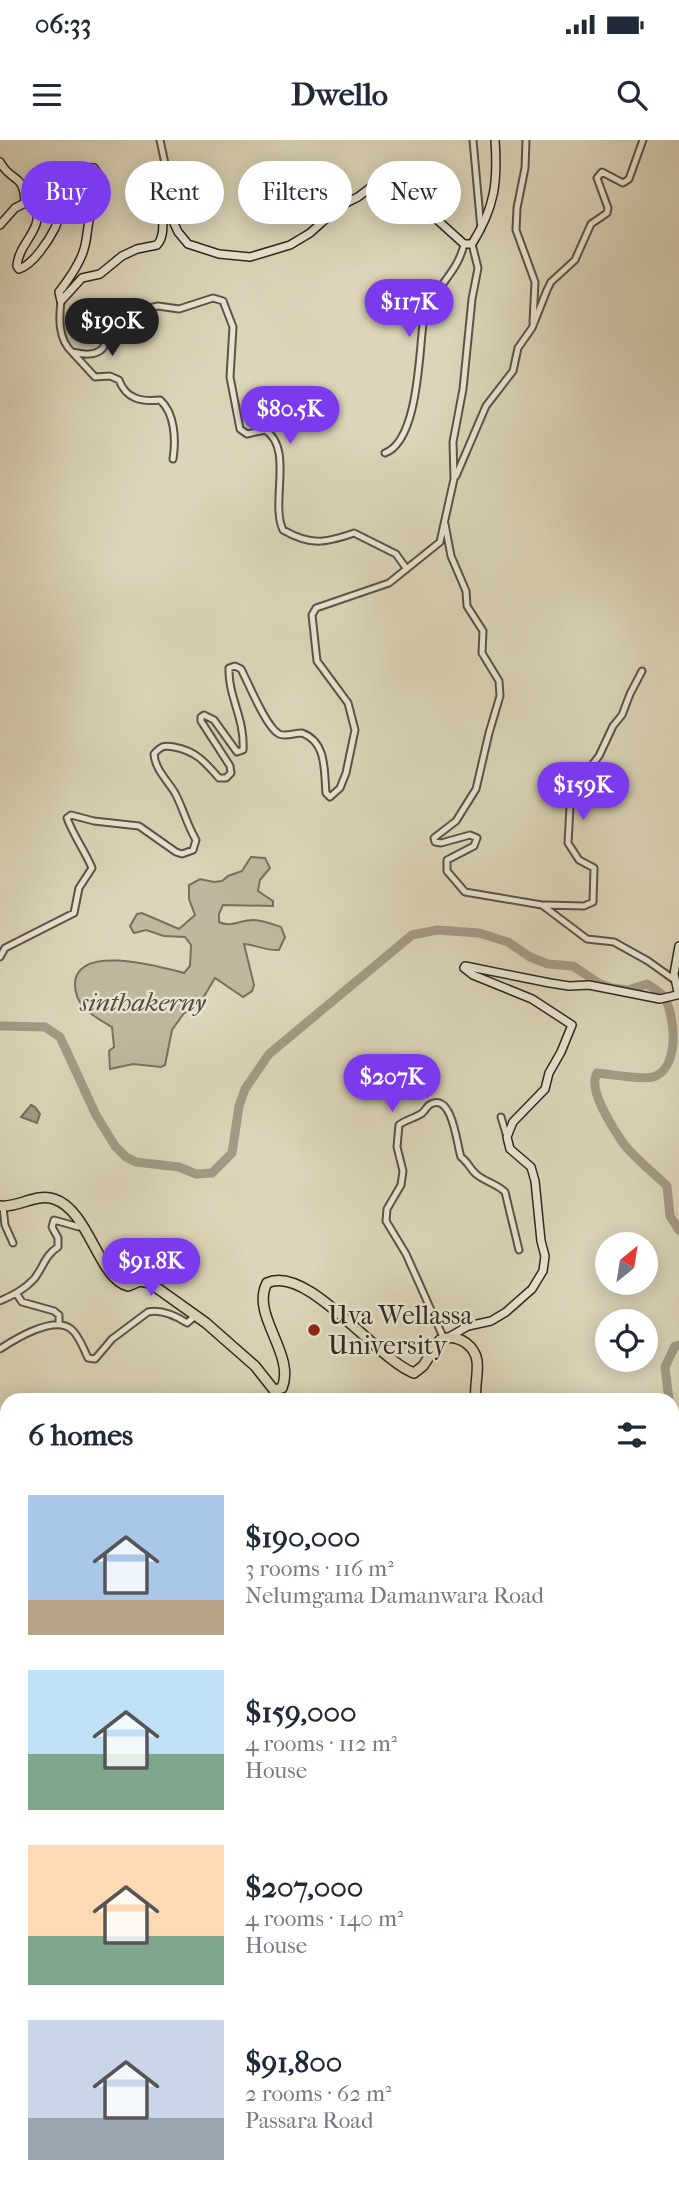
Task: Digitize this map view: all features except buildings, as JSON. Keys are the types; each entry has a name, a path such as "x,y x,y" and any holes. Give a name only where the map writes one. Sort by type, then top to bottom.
{"highway":[{"path":"2,1207 42,1198 56,1199 66,1205 82,1225 98,1254 122,1284 128,1286 140,1281 150,1283 206,1323 255,1366 276,1390 282,1388 285,1375 264,1304 263,1292 267,1283 273,1281 292,1284 323,1300 380,1350 414,1373 420,1370 436,1344 446,1338 456,1337 475,1350 478,1358 474,1393"}],"street":[{"path":"160,140 164,161"},
{"path":"473,140 481,229"},
{"path":"385,453 401,441 408,427 421,359 426,308 481,229 496,191 495,140"},
{"path":"526,140 516,230 535,282 532,328"},
{"path":"0,957 5,948 74,913 79,888 92,868 67,818 71,815 94,821 139,825 176,852 189,853 193,850 196,840 186,823 176,795 155,763 154,754 160,747 166,746 189,749 219,778 226,778 230,773 230,766 201,717 214,720 237,752 243,750 241,717 229,682 229,668 242,669 267,720 278,733 302,733 316,743 323,755 326,793 330,797 335,794 346,773 355,730 348,703 317,661 312,615 316,608 329,602 389,583 440,542 454,479 486,406 513,371 518,348 532,328 551,282 575,260 591,224 607,214 608,208 597,178 602,172 623,183 629,179 643,140"},
{"path":"0,162 4,169 21,182"},
{"path":"174,224 178,232 194,248 250,257 290,245 310,233 340,206 358,197 387,175 397,173 406,177 423,207 468,244 478,268 472,299 463,389 453,442 454,479"},
{"path":"0,225 21,205"},
{"path":"37,224 17,258 19,269 24,268 39,251 56,224"},
{"path":"88,224 85,248 79,262 59,292 59,323 66,344 94,377 110,376 119,380 121,387 131,397 145,401 160,400 164,404 172,422 173,459"},
{"path":"61,301 82,278 100,274 122,256 136,249 156,245 163,235 163,224"},
{"path":"72,352 85,355 99,353 119,314 158,306 179,309 203,300 219,298 223,301 233,327 230,377 240,429 247,434 265,430 270,434 281,462 277,511 283,530 299,539 312,542 332,540 354,533 396,554 406,568"},
{"path":"445,524 451,556 466,592 467,606 483,631 482,653 499,681 500,696 476,789 456,821 434,840 441,843 470,835 477,838 474,846 447,860 447,872 465,892 542,905 584,906 593,902 594,868 579,860 568,844 570,807 578,792 580,780 599,756 642,671"},
{"path":"542,905 587,939 614,942 676,981"},
{"path":"507,1137 513,1122 545,1089 549,1073 572,1025 532,999 465,971 465,966 550,983 589,985 663,999 677,995 674,964 679,946"},
{"path":"501,1117 510,1149 531,1167 536,1181 541,1241 545,1256 543,1272 532,1289 506,1312 491,1321 468,1326 446,1338 406,1254 386,1221 387,1209 401,1185 403,1171 397,1147 399,1125 425,1112 430,1104 434,1103 444,1107 452,1117 461,1157 468,1161 474,1173 499,1185 505,1192 519,1250"},
{"path":"2,1207 5,1225 13,1243"},
{"path":"0,1301 23,1290 50,1252 58,1247 59,1242 52,1222 56,1219 74,1226 82,1225"},
{"path":"16,1293 19,1300 30,1306 54,1311 59,1315 59,1324"},
{"path":"0,1349 44,1326 59,1324 72,1329 90,1360 100,1356 112,1339 138,1318 154,1311 177,1316 187,1323 195,1317"}],"green space":[{"name":"sinthakerny","path":"251,857 265,858 270,868 260,880 258,891 273,901 273,906 223,905 219,922 232,924 248,920 263,921 281,927 285,937 279,950 244,944 254,985 252,991 243,997 215,978 197,1008 184,1013 172,1030 165,1065 161,1067 133,1064 110,1069 109,1051 114,1047 112,1027 87,1010 78,999 75,983 80,971 90,964 122,961 184,973 190,966 191,945 185,937 164,936 146,930 134,933 130,926 137,914 142,913 179,929 195,915 189,899 189,885 200,879 222,881 242,871"}],"shaded area":[{"path":"31,1105 40,1114 37,1123 21,1117"}],"waterway":[{"path":"0,1026 45,1027 60,1037 96,1115 115,1146 126,1157 136,1162 179,1167 196,1174 212,1173 232,1153 239,1106 245,1089 269,1054 412,935 437,930 479,933 508,942 530,957 548,964 573,966 600,984 628,990 647,984 664,997 673,1028 669,1062 656,1076 651,1077 597,1073 595,1089 603,1109 623,1143 667,1186 670,1216 679,1230"},
{"path":"668,1393 665,1367 675,1346 679,1345"}],"place":[{"name":"Uva Wellassa University","path":"314,1330"}]}
